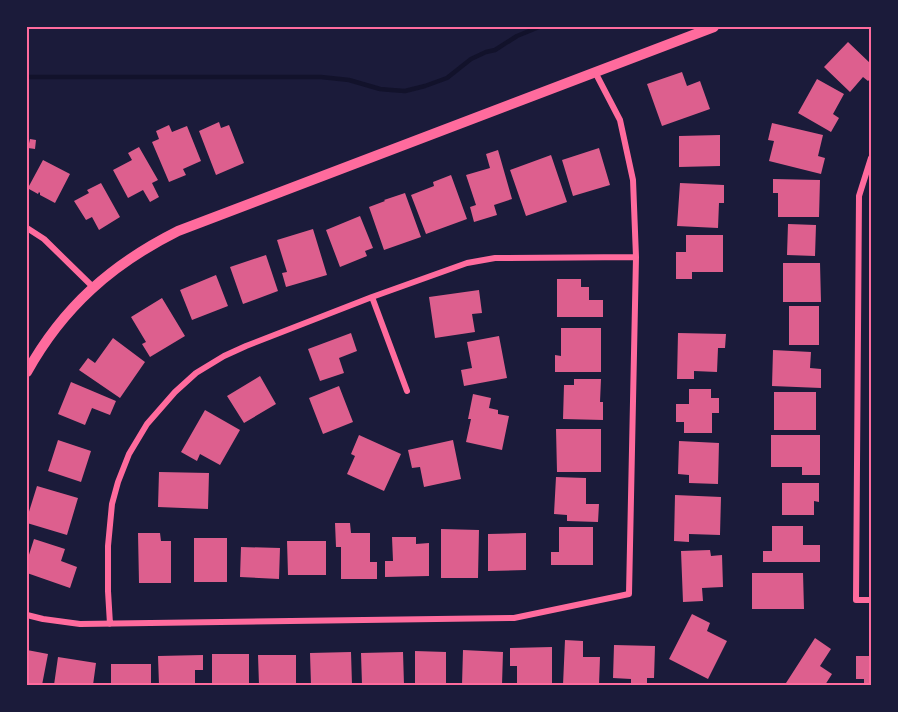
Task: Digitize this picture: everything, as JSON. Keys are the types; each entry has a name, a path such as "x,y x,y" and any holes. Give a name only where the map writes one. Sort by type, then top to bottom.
{"street":[{"path":"27,372 57,326 93,287 135,255 178,231 595,72 700,29 714,27"},
{"path":"27,615 64,623 110,624 514,618 628,594 636,256 633,180 620,120 595,72"},
{"path":"871,158 859,196 856,600 871,600"},
{"path":"27,228 44,239 93,287"},
{"path":"110,624 108,546 112,504 118,482 129,454 147,424 175,392 196,374 224,356 372,297 466,263 515,257 636,256"},
{"path":"372,297 407,391"}],"building":[{"path":"848,42 871,64 871,78 868,81 863,77 850,92 824,67"},
{"path":"682,72 687,86 700,81 710,109 662,126 647,84"},
{"path":"817,79 844,94 833,114 839,118 831,132 798,113"},
{"path":"219,122 221,128 229,125 244,163 216,175 199,131"},
{"path":"772,123 823,135 818,156 825,158 821,174 769,161 774,141 768,140"},
{"path":"169,125 172,132 187,126 201,161 183,169 186,175 169,182 152,142 159,139 156,131"},
{"path":"720,135 720,166 679,167 679,136"},
{"path":"30,139 36,140 35,149 28,148"},
{"path":"139,147 158,180 152,183 159,197 150,202 143,190 128,198 113,170 132,160 128,153"},
{"path":"599,148 610,185 573,196 562,160"},
{"path":"498,150 512,199 494,205 497,215 474,222 470,207 476,205 466,175 490,168 486,154"},
{"path":"551,155 567,202 526,216 510,170"},
{"path":"43,160 70,174 55,203 40,195 39,192 38,194 29,189"},
{"path":"451,175 467,219 426,234 411,195 434,186 433,182"},
{"path":"773,179 820,180 819,217 778,217 778,193 773,193"},
{"path":"101,183 120,217 99,230 92,217 86,220 74,201 89,193 87,190"},
{"path":"680,183 724,185 724,203 719,203 718,228 677,226"},
{"path":"405,193 421,237 384,250 369,207"},
{"path":"360,216 373,248 365,251 367,256 340,267 326,230"},
{"path":"788,224 816,225 815,256 787,255"},
{"path":"313,229 327,275 286,287 282,273 287,272 277,240"},
{"path":"686,235 723,235 723,272 692,272 692,279 676,279 676,252 686,252"},
{"path":"266,255 278,291 243,304 230,267"},
{"path":"783,263 820,263 821,302 783,302"},
{"path":"216,275 228,306 192,320 180,290"},
{"path":"557,279 581,279 581,287 589,287 589,300 603,300 603,317 557,317"},
{"path":"479,290 482,313 472,314 475,332 435,338 429,297"},
{"path":"162,298 185,336 150,357 142,344 146,342 131,317"},
{"path":"789,306 819,306 819,345 789,345"},
{"path":"561,328 601,328 601,372 555,372 555,355 561,356"},
{"path":"351,333 357,351 339,358 344,373 320,381 308,349"},
{"path":"678,333 726,334 725,348 718,348 717,372 694,371 694,379 677,379"},
{"path":"499,336 507,378 464,386 461,370 472,368 467,342"},
{"path":"113,338 145,362 120,398 79,370 88,358 95,363"},
{"path":"773,350 811,352 810,368 821,369 821,388 772,386"},
{"path":"260,376 276,404 244,423 227,396"},
{"path":"574,379 601,379 600,402 603,402 603,420 563,419 564,385 574,385"},
{"path":"71,382 116,401 110,415 92,408 85,425 58,414"},
{"path":"339,386 353,422 323,434 309,398"},
{"path":"689,389 711,389 711,398 719,398 719,413 712,413 712,433 684,433 684,422 676,422 676,404 689,404"},
{"path":"774,392 816,392 816,430 774,430"},
{"path":"473,394 491,398 489,408 498,410 498,414 509,416 502,450 466,442"},
{"path":"205,410 240,430 220,465 200,454 197,461 181,452"},
{"path":"556,429 601,429 601,472 557,472"},
{"path":"359,435 401,454 384,491 347,474 355,456 351,454"},
{"path":"771,435 820,435 820,475 802,475 802,467 771,467"},
{"path":"58,440 91,451 81,482 48,471"},
{"path":"453,440 461,479 424,487 420,467 412,468 408,450"},
{"path":"679,441 719,443 718,484 689,483 689,475 678,474"},
{"path":"159,472 209,473 208,509 158,507"},
{"path":"556,477 586,478 586,504 599,504 598,522 567,521 567,515 554,514"},
{"path":"782,483 819,483 819,502 814,501 814,515 782,515"},
{"path":"37,486 78,498 67,535 27,523"},
{"path":"675,495 721,497 720,535 689,534 689,542 674,541"},
{"path":"335,523 350,523 351,533 370,533 370,562 377,562 377,579 341,579 341,547 336,547"},
{"path":"772,526 803,526 803,545 820,545 820,562 763,562 763,551 772,551"},
{"path":"559,527 593,527 593,565 551,565 551,552 559,552"},
{"path":"441,529 479,530 478,578 441,578"},
{"path":"138,533 160,533 161,541 171,541 171,583 139,583"},
{"path":"526,533 526,570 488,571 488,534"},
{"path":"392,537 416,537 416,544 429,543 429,576 385,577 385,561 393,561"},
{"path":"194,538 227,538 227,582 194,582"},
{"path":"34,539 65,549 61,561 77,567 70,588 27,573 27,561"},
{"path":"287,541 326,541 326,575 288,575"},
{"path":"241,547 280,548 279,579 240,577"},
{"path":"710,550 711,556 722,555 723,587 702,588 703,601 683,602 681,551"},
{"path":"752,573 803,573 804,609 752,609"},
{"path":"692,614 710,623 707,631 727,641 708,679 669,659"},
{"path":"815,638 831,649 820,666 832,674 825,685 789,685 786,683"},
{"path":"565,640 583,641 583,657 600,657 599,685 563,685"},
{"path":"614,645 655,646 654,678 647,678 647,685 631,685 631,679 613,678"},
{"path":"552,647 552,685 517,685 517,666 510,666 510,648"},
{"path":"27,650 48,654 42,685 27,685"},
{"path":"463,650 503,652 502,685 462,685"},
{"path":"415,651 446,652 446,685 415,685"},
{"path":"351,652 352,685 311,685 310,653"},
{"path":"403,652 404,685 362,685 361,653"},
{"path":"212,654 249,654 249,685 212,685"},
{"path":"203,655 203,670 195,670 195,685 159,685 158,656"},
{"path":"258,655 296,655 296,685 259,685"},
{"path":"856,656 871,656 871,685 864,685 864,679 856,679"},
{"path":"58,657 96,663 93,685 54,685"},
{"path":"111,664 151,664 151,685 111,685"}],"waterway":[{"path":"27,77 321,77 349,80 380,89 405,91 447,78 471,59 495,50 517,36 539,27"}]}
